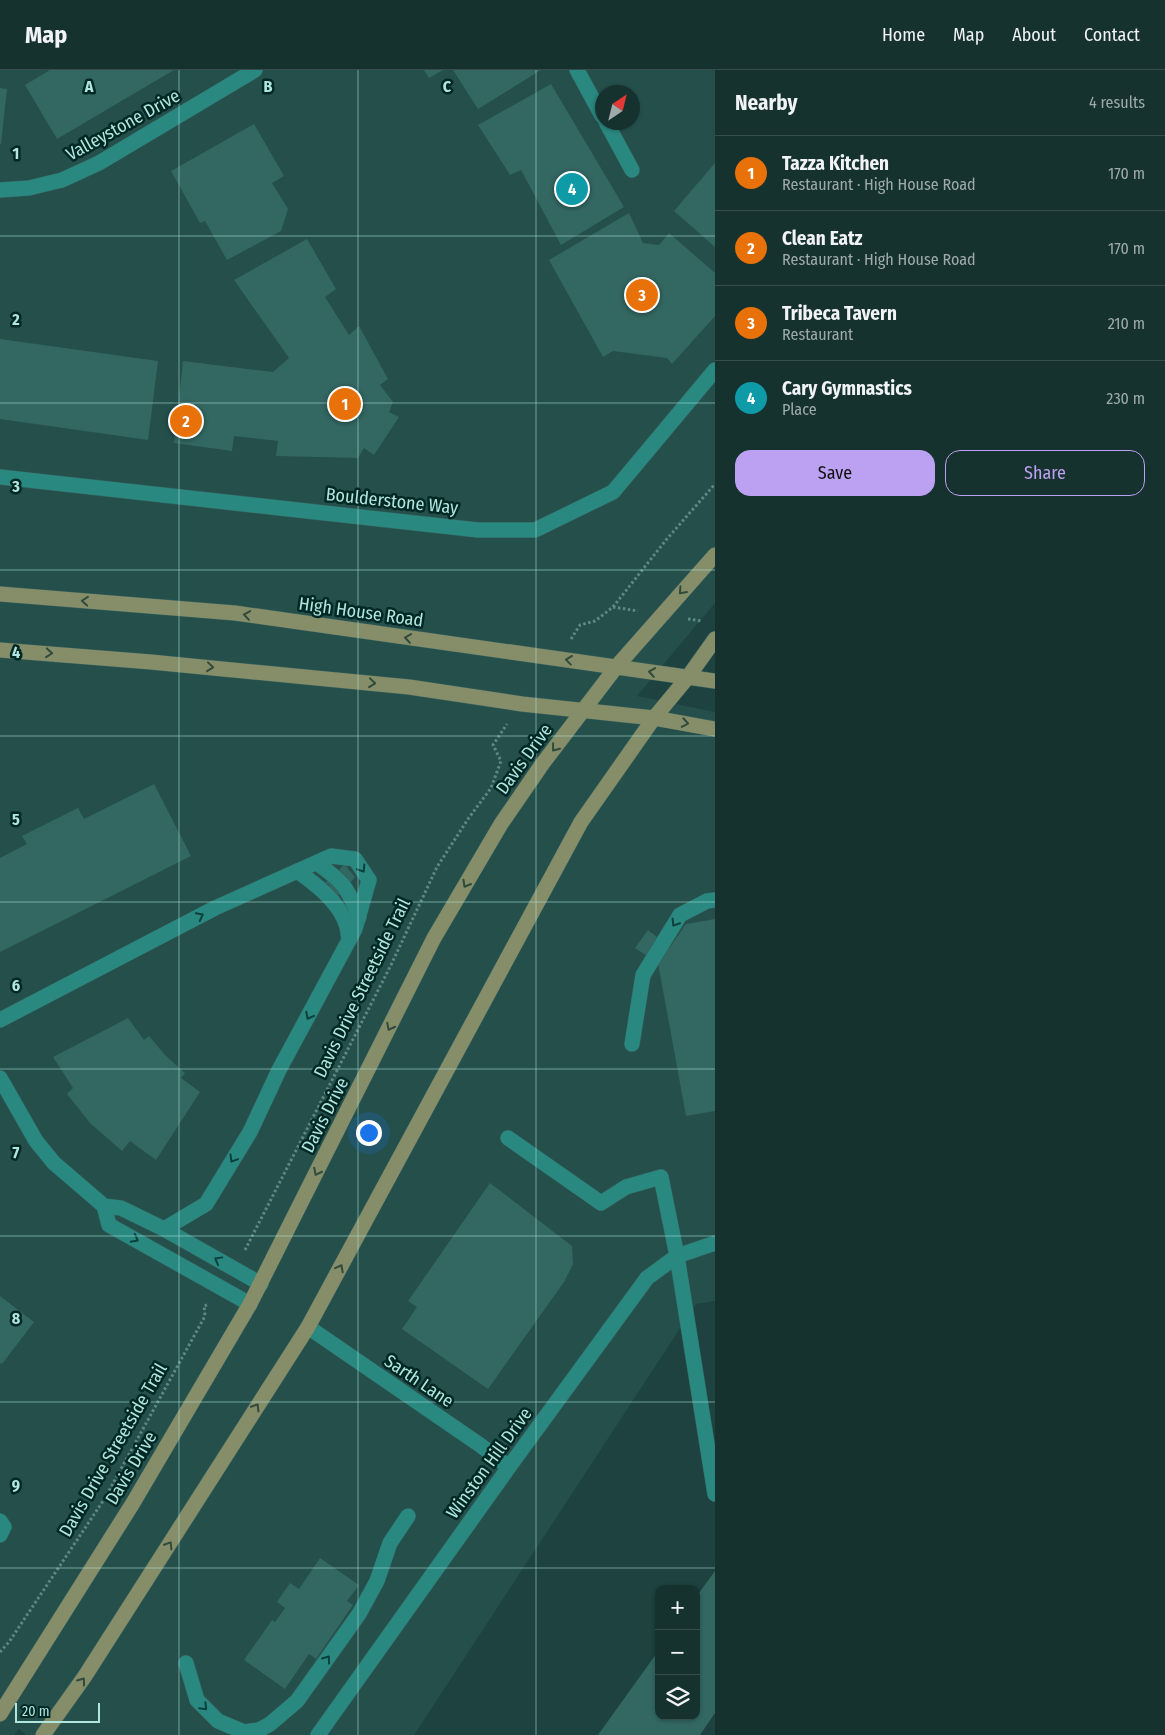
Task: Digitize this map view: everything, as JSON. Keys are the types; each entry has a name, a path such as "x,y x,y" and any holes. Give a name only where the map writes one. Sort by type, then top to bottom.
{"main road":[{"name":"Davis Drive","path":"0,1714 133,1503 250,1304 434,938 502,824 543,762 617,666 715,555"},
{"name":"High House Road","path":"0,594 235,613 715,681"},
{"path":"43,1735 85,1676 308,1327 581,822 654,718 688,677 715,640"},
{"path":"0,650 161,662 409,687 522,704 585,709 715,728"}],"street":[{"name":"Valleystone Drive","path":"0,190 29,188 62,180 99,163 255,70"},
{"path":"577,70 595,103"},
{"path":"610,130 632,170"},
{"name":"Boulderstone Way","path":"0,477 478,530 534,530 613,492 715,370"},
{"path":"0,1020 214,908 331,856 355,859 369,880 349,940 279,1070 250,1132 206,1204 164,1229"},
{"path":"317,862 338,878 347,889 358,916"},
{"path":"297,871 321,890 338,909 346,924 349,940"},
{"path":"632,1044 643,975 680,915 707,900 715,900"},
{"path":"0,1078 36,1141 54,1162 104,1206 109,1225 250,1304"},
{"path":"508,1138 601,1203 626,1187 661,1177 677,1256 715,1494"},
{"path":"104,1206 121,1208 164,1229 261,1284"},
{"name":"Winston Hill Drive","path":"318,1735 509,1467 647,1278 677,1256 715,1243"},
{"name":"Sarth Lane","path":"308,1327 509,1467"},
{"path":"186,1663 197,1700 218,1721 244,1732 259,1730 270,1724 297,1701 359,1614 377,1581 390,1543 408,1516"},
{"path":"0,1521 4,1527 0,1534"}],"path":[{"path":"580,625 595,621 613,607 666,540 715,484"},
{"name":"Davis Drive Streetside Trail","path":"246,1248 391,965 437,867 491,788 501,761 493,745"},
{"name":"Davis Drive Streetside Trail","path":"0,1652 9,1642 104,1498 205,1316 204,1306"}],"shaded area":[{"path":"0,70 715,70 715,603 637,696 715,712 715,1301 696,1304 414,1735 26,1735 19,1729 14,1735 0,1735"}],"building":[{"path":"50,70 174,70 57,139 25,85"},
{"path":"424,70 443,70 429,78"},
{"path":"453,70 541,70 478,109"},
{"path":"551,84 624,207 561,245 521,170 510,175 478,125"},
{"path":"0,88 7,89 1,144 0,144"},
{"path":"254,124 284,176 272,183 288,209 281,231 227,260 205,221 200,223 171,171"},
{"path":"715,163 715,247 674,211"},
{"path":"629,213 643,243 659,245 669,233 715,273 715,316 672,364 667,358 613,351 603,357 549,260"},
{"path":"307,239 336,289 325,297 349,335 359,326 388,379 380,385 393,402 389,412 399,417 374,455 364,448 358,458 276,456 278,441 234,436 232,451 174,443 183,361 273,372 289,358 234,280"},
{"path":"0,339 158,361 148,440 0,419"},
{"path":"154,784 191,856 0,952 0,858 27,844 22,836 78,808 84,819"},
{"path":"344,864 355,877 348,885 339,870"},
{"path":"331,878 344,891 334,899 326,891 329,885 325,883"},
{"path":"715,919 715,1111 686,1116 658,963 635,948 648,930 670,947 686,924"},
{"path":"128,1018 144,1040 149,1036 165,1055 185,1073 181,1078 200,1092 156,1160 130,1141 122,1151 90,1123 67,1094 73,1088 53,1057"},
{"path":"490,1183 572,1246 573,1264 564,1282 488,1389 402,1329 417,1307 408,1301"},
{"path":"0,1296 34,1322 2,1364 0,1363"},
{"path":"320,1558 359,1585 347,1601 353,1605 316,1659 309,1654 285,1689 244,1660 272,1620 275,1622 285,1608 277,1602 290,1583 299,1589"},
{"path":"715,1571 715,1713 700,1735 598,1735 655,1656 655,1720 700,1720 700,1592"}],"place":[{"name":"Cary Gymnastics","path":"572,189"},
{"name":"Tribeca Tavern","path":"642,295"},
{"name":"Tazza Kitchen","path":"345,404"},
{"name":"Clean Eatz","path":"186,421"}]}
